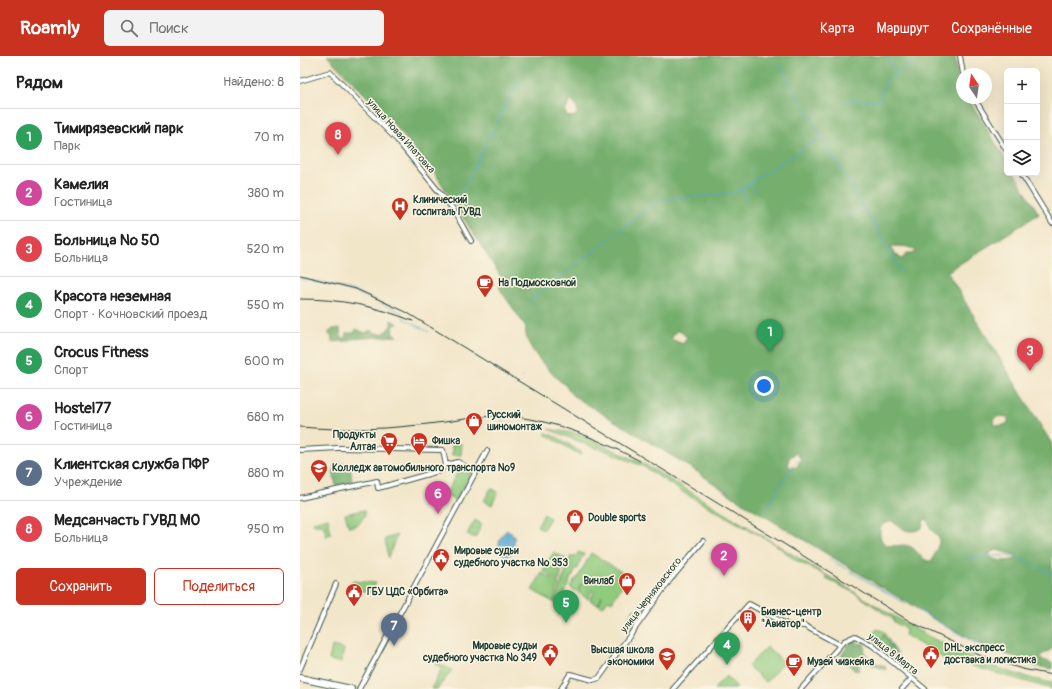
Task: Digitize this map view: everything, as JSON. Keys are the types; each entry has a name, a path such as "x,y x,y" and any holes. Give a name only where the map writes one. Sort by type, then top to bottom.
{"street":[{"path":"960,56 962,68"},
{"name":"улица Новая Ипатовка","path":"300,81 330,72 399,143 453,210 470,241"},
{"path":"978,104 1004,146"},
{"path":"1023,176 1052,223"},
{"path":"300,450 339,448 443,450 446,464"},
{"path":"359,689 487,451"},
{"path":"300,498 377,481 378,488 439,471 446,464 458,462 475,472"},
{"name":"улица Черняховского","path":"561,689 570,674 593,680 599,678 662,592 703,541"},
{"path":"300,668 336,584"},
{"path":"674,689 749,604 788,625 805,626 840,646 801,689"},
{"name":"улица 8 Марта","path":"840,646 850,637 858,637 872,645 924,689"},
{"path":"300,678 351,689"},
{"path":"902,689 912,678"}],"green space":[{"path":"327,56 955,56 956,104 972,104 1004,157 1004,176 1016,176 1039,214 947,272 1052,444 1052,649 1040,656 1043,660 1052,663 1052,669 1031,665 1030,662 987,648 944,625 735,498 690,467 572,395 563,382 562,383 550,372 532,349 528,342 526,327 501,291 499,286 503,280 436,175 389,119","holes":["571,101 576,105 577,112 576,116 569,117 566,115 565,111","890,246 908,247 917,253 907,253 902,259 894,253","678,330 687,337 683,344 671,339","999,416 1008,417 1008,423 1001,426 995,425 993,419","796,453 801,459 797,467 791,468 788,464 789,458","927,519 931,529 939,538 939,543 932,561 925,560 909,546 889,546 882,541 880,527 884,524 892,521 902,529 913,531 922,528 924,520","997,550 1017,556 1017,558 1003,561 989,556 991,552"]},
{"path":"391,320 398,324 394,325 392,333 398,336 350,339 350,341 332,342 331,336 328,333 333,329 340,328 341,338 346,338 346,333 354,333 356,329 365,333 371,330 375,333 383,334 391,326"},
{"path":"548,429 580,434 648,466 925,635 996,667 1033,679 1052,683 1052,689 975,667 951,656 948,661 905,635 906,630 855,593 826,579 827,576 795,560 775,544 684,493 641,465"},
{"path":"547,433 559,438 582,453 580,455 545,434"},
{"path":"452,444 462,444 461,455 452,455"},
{"path":"335,463 350,464 352,482 336,486 333,472"},
{"path":"460,468 471,473 456,501 445,495"},
{"path":"491,488 498,492 492,505 484,501"},
{"path":"364,510 365,515 359,524 349,527 345,514"},
{"path":"544,514 550,518 543,530 537,526"},
{"path":"328,518 331,534 326,536 324,526 321,524 314,525 313,522"},
{"path":"475,520 482,524 475,538 467,534"},
{"path":"397,535 388,558 385,539"},
{"path":"554,552 566,559 563,570 548,561"},
{"path":"578,552 585,555 581,559 578,569 576,568 573,576 571,576 569,584 557,605 554,603 566,572 568,561 571,556 577,556"},
{"path":"591,553 628,576 612,602 608,600 603,607 599,605 602,596 598,605 590,600 594,592 592,590 588,599 579,593 581,583 578,592 570,587 575,579 577,579"},
{"path":"547,563 562,572 559,581 543,571"},
{"path":"542,573 559,583 553,602 532,590"},
{"path":"353,581 376,583 371,592 348,589"},
{"path":"634,609 642,614 637,613 634,617 637,619 631,629 627,627 630,621 628,619"},
{"path":"877,629 883,631 903,663 902,664 875,641 873,634"},
{"path":"883,634 896,654 896,657 891,654 888,647 883,650 880,645 876,643 875,638 882,639"},
{"path":"851,641 860,644 864,643 864,653 878,664 885,666 886,670 860,660 859,670 855,671 841,656"},
{"path":"332,646 344,649 341,663 329,660"},
{"path":"767,647 784,662 766,682 748,666"},
{"path":"436,662 452,670 437,689 431,689 442,668 435,664"},
{"path":"726,676 737,687 735,689 714,689"}],"water":[{"path":"507,530 513,535 514,541 510,555 506,556 498,551 500,539"}],"waterway":[{"path":"886,56 896,73"},
{"path":"845,100 879,101 887,79 925,56"},
{"path":"779,65 902,272"},
{"path":"460,194 520,79"},
{"path":"650,207 659,200 734,193 821,137"},
{"path":"749,183 756,192"},
{"path":"740,189 746,199"},
{"path":"845,217 863,207"},
{"path":"529,304 534,297 649,208"},
{"path":"300,278 352,291 390,307 402,313 404,316"},
{"path":"403,318 429,332"},
{"path":"765,511 793,465 798,461"},
{"path":"966,559 997,556 1015,557 1052,574"},
{"path":"829,559 847,569"},
{"path":"850,571 906,604"},
{"path":"917,610 972,641"},
{"path":"973,642 994,652"}],"railway":[{"path":"300,275 356,289 406,312 911,622 979,655 1022,669 1052,675"},
{"path":"300,299 330,300 358,304 385,311 413,321"},
{"path":"300,427 368,429 419,425 483,417 518,417 536,420 572,430 606,444 640,461"}],"place":[{"name":"Медсанчасть ГУВД МО","path":"338,155"},
{"name":"Клинический госпиталь ГУВД","path":"400,221"},
{"name":"На Подмосковной","path":"485,298"},
{"name":"Тимирязевский парк","path":"770,352"},
{"name":"Больница № 50","path":"1030,371"},
{"name":"Русский шиномонтаж","path":"474,436"},
{"name":"Продукты Алтая","path":"389,456"},
{"name":"Фишка","path":"419,456"},
{"name":"Колледж автомобильного транспорта №9","path":"319,483"},
{"name":"Hostel77","path":"438,514"},
{"name":"Double sports","path":"575,533"},
{"name":"Мировые судьи судебного участка № 353","path":"441,572"},
{"name":"Камелия","path":"724,576"},
{"name":"Винлаб","path":"627,596"},
{"name":"ГБУ ЦДС «Орбита»","path":"354,607"},
{"name":"Crocus Fitness","path":"566,623"},
{"name":"Бизнес-центр \"Авиатор\"","path":"748,633"},
{"name":"Клиентская служба ПФР","path":"394,646"},
{"name":"Красота неземная","path":"727,665"},
{"name":"Мировые судьи судебного участка № 349","path":"550,667"},
{"name":"DHL экспресс доставка и логистика","path":"931,669"},
{"name":"Высшая школа экономики","path":"667,671"},
{"name":"Музей чизкейка","path":"794,677"}]}
